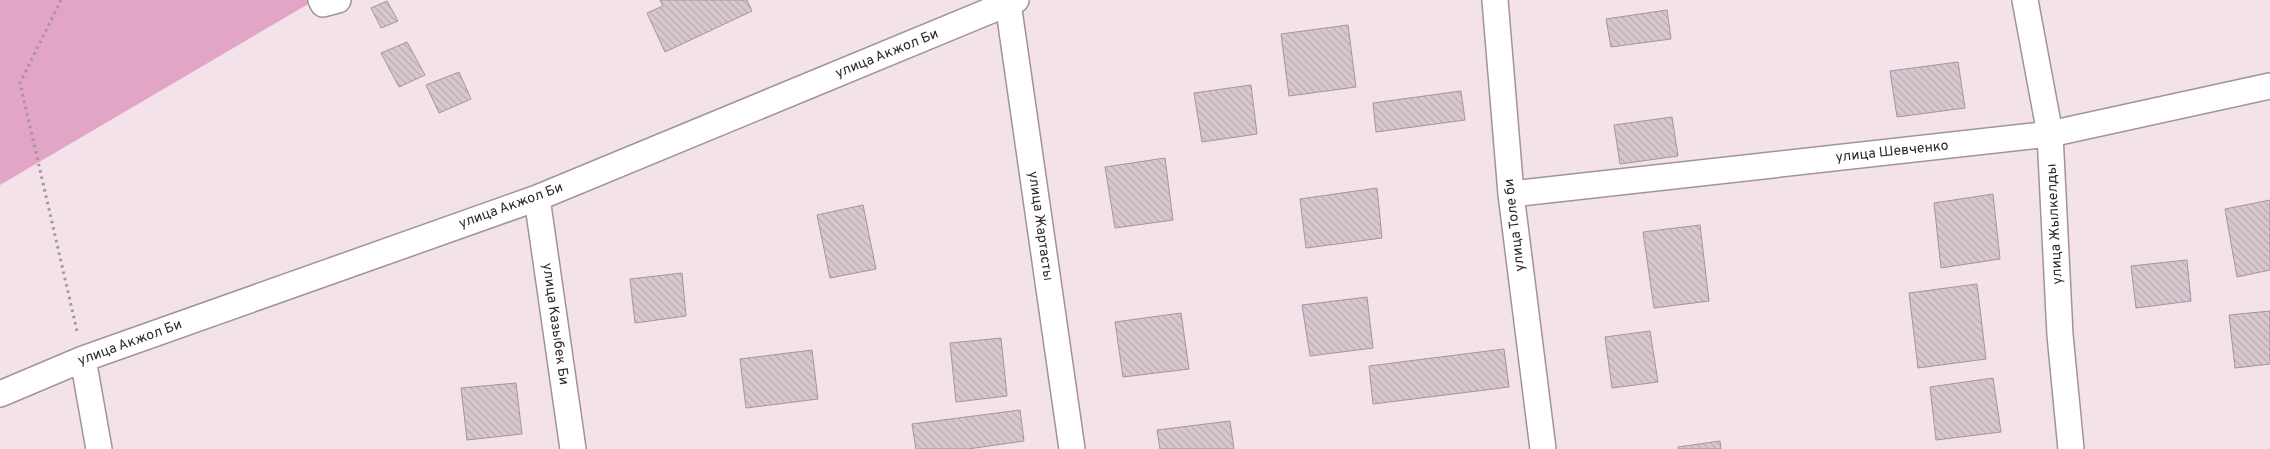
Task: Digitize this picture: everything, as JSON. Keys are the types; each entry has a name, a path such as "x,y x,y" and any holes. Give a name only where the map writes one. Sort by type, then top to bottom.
{"street":[{"path":"321,0 323,4 338,0"},
{"name":"улица Толе би","path":"1494,0 1511,194 1543,449"},
{"name":"улица Жылкелды","path":"2025,0 2050,134 2060,335 2071,449"},
{"name":"улица Акжол Би","path":"0,394 83,359 537,198 1012,2"},
{"name":"улица Жартасты","path":"1012,2 1072,449"},
{"name":"улица Шевченко","path":"1511,194 2050,134 2270,86"},
{"name":"улица Казыбек Би","path":"537,198 573,449"},
{"path":"83,359 99,449"}],"path":[{"path":"61,0 20,84 83,359"}],"shaded area":[{"path":"0,0 315,0 0,185"}],"building":[{"path":"660,0 747,0 752,11 665,52 647,13 663,6"},
{"path":"387,1 398,21 381,28 371,8"},
{"path":"1667,10 1671,39 1611,47 1606,19"},
{"path":"1348,25 1356,87 1289,96 1281,34"},
{"path":"407,42 425,75 399,87 381,53"},
{"path":"1958,62 1965,108 1897,117 1890,71"},
{"path":"459,72 471,99 439,113 426,85"},
{"path":"1251,85 1257,134 1202,142 1194,93"},
{"path":"1461,91 1465,120 1376,132 1373,103"},
{"path":"1672,117 1678,156 1620,164 1614,125"},
{"path":"1165,158 1173,220 1115,228 1105,167"},
{"path":"1377,188 1382,238 1306,248 1300,199"},
{"path":"1993,194 2000,259 1941,268 1934,203"},
{"path":"2270,200 2270,270 2237,277 2225,209"},
{"path":"863,205 876,269 830,278 817,215"},
{"path":"1700,225 1709,301 1654,308 1643,232"},
{"path":"2187,260 2191,301 2136,308 2131,266"},
{"path":"682,273 686,316 635,323 630,279"},
{"path":"1977,284 1986,359 1918,368 1909,293"},
{"path":"1367,297 1373,348 1310,356 1302,305"},
{"path":"2270,311 2270,364 2235,368 2229,315"},
{"path":"1181,313 1189,369 1123,377 1115,322"},
{"path":"1650,331 1658,382 1612,388 1605,337"},
{"path":"1001,338 1007,396 956,402 950,343"},
{"path":"1504,349 1509,387 1373,404 1369,366"},
{"path":"812,350 818,399 746,408 740,359"},
{"path":"1993,378 2001,432 1936,440 1930,387"},
{"path":"516,383 522,434 467,440 461,388"},
{"path":"1020,410 1024,441 968,449 916,449 912,424"},
{"path":"1230,421 1234,449 1160,449 1157,430"},
{"path":"1720,441 1721,449 1679,449 1678,447"}]}
